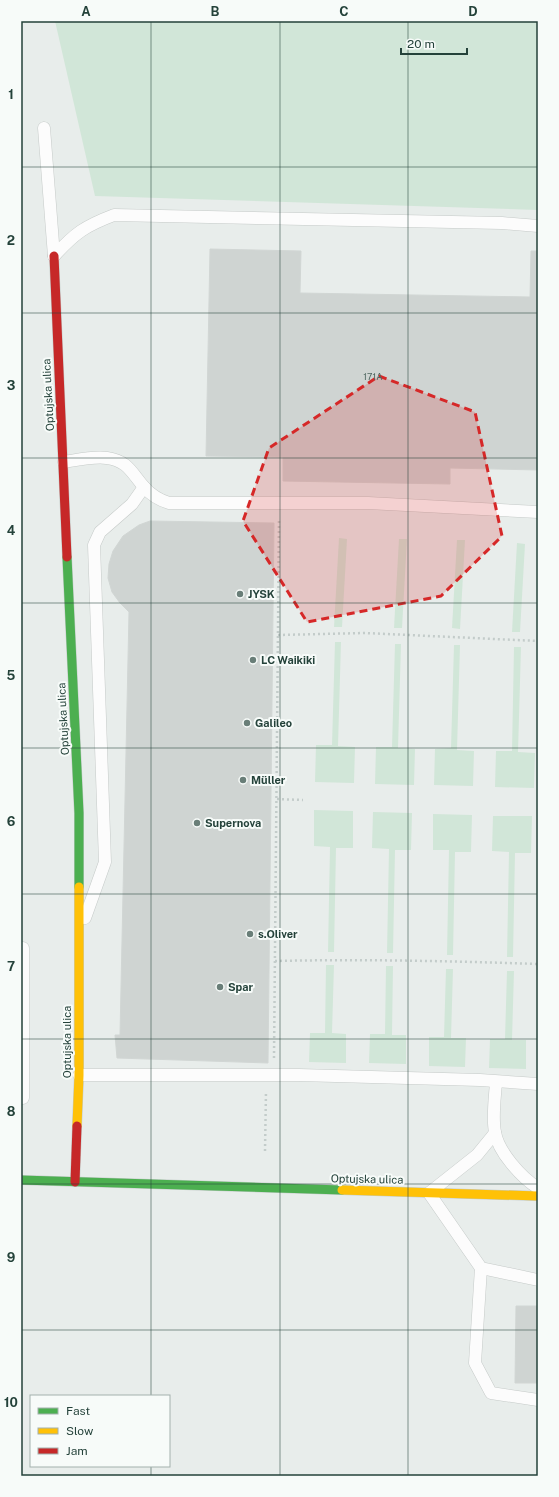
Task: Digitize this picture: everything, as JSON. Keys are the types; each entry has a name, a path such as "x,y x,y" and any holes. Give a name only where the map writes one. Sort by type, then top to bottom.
{"street":[{"name":"Optujska ulica","path":"54,256 80,814 79,1075 76,1182"},
{"name":"Optujska ulica","path":"21,1180 538,1196"}],"lane":[{"path":"44,128 54,256"},
{"path":"54,256 72,236 94,223 114,215 502,223 538,226"},
{"path":"64,462 106,457 124,463 136,475 144,487 158,499 169,504 368,503 538,512"},
{"path":"79,933 105,862 94,546 100,532 132,504 144,487"},
{"path":"21,948 23,948 23,1098 21,1098"},
{"path":"79,1075 266,1074 472,1080 538,1084"},
{"path":"496,1082 495,1133 508,1160 526,1180 538,1188"},
{"path":"495,1133 477,1156 429,1193 481,1268 474,1363 491,1393 538,1400"},
{"path":"481,1268 538,1280"}],"path":[{"path":"265,1151 266,1074 274,1063 280,504"},
{"path":"278,635 365,634 538,640"},
{"path":"277,799 303,800"},
{"path":"275,961 360,959 421,962 538,964"}],"highlighted area":[{"path":"379,376 475,412 502,536 441,596 307,622 243,521 269,448"}],"green space":[{"path":"55,21 538,21 538,210 95,196"},
{"path":"339,538 347,539 342,627 334,627"},
{"path":"399,539 407,539 402,628 394,628"},
{"path":"457,540 465,540 460,629 452,628"},
{"path":"517,543 525,544 520,632 512,632"},
{"path":"335,642 341,642 338,746 355,747 354,783 315,782 316,745 332,745"},
{"path":"395,644 401,644 398,748 415,749 414,785 375,784 376,747 392,747"},
{"path":"454,645 460,645 457,750 474,751 473,786 434,785 435,749 451,748"},
{"path":"514,647 521,647 518,752 535,753 534,788 495,787 496,751 512,751"},
{"path":"314,810 353,811 353,848 336,848 334,952 328,952 330,847 314,846"},
{"path":"373,812 412,813 411,850 395,850 393,953 387,953 389,849 372,848"},
{"path":"433,814 472,815 471,852 455,852 453,955 447,955 449,850 433,850"},
{"path":"493,816 532,816 531,853 515,853 513,957 507,957 509,852 492,851"},
{"path":"326,965 334,965 332,1033 346,1034 346,1063 309,1062 310,1033 325,1033"},
{"path":"386,966 393,966 392,1035 406,1035 406,1064 369,1063 370,1034 385,1034"},
{"path":"446,969 453,969 451,1038 466,1038 465,1067 429,1066 429,1037 444,1037"},
{"path":"507,971 514,971 512,1040 526,1040 526,1069 489,1068 490,1039 505,1039"}],"building":[{"path":"210,249 301,251 300,293 530,297 531,251 538,251 538,470 450,468 450,484 283,481 283,457 206,456"},
{"name":"Supernova","path":"150,521 274,523 268,1063 117,1058 115,1035 120,1035 129,612 112,592 108,578 109,564 113,551 123,536 139,525"},
{"path":"516,1306 538,1306 538,1383 515,1383"}],"traffic: fast":[{"path":"67,557 79,813 79,887"},
{"path":"21,1180 342,1190"}],"traffic: slow":[{"path":"77,1126 79,1075 79,887"},
{"path":"342,1190 538,1196"}],"traffic: jam":[{"path":"54,256 67,557"},
{"path":"75,1182 77,1126"}],"place":[{"name":"JYSK","path":"240,594"},
{"name":"LC Waikiki","path":"253,660"},
{"name":"Galileo","path":"247,723"},
{"name":"Müller","path":"243,780"},
{"name":"Supernova","path":"197,823"},
{"name":"s.Oliver","path":"250,934"},
{"name":"Spar","path":"220,987"}]}
